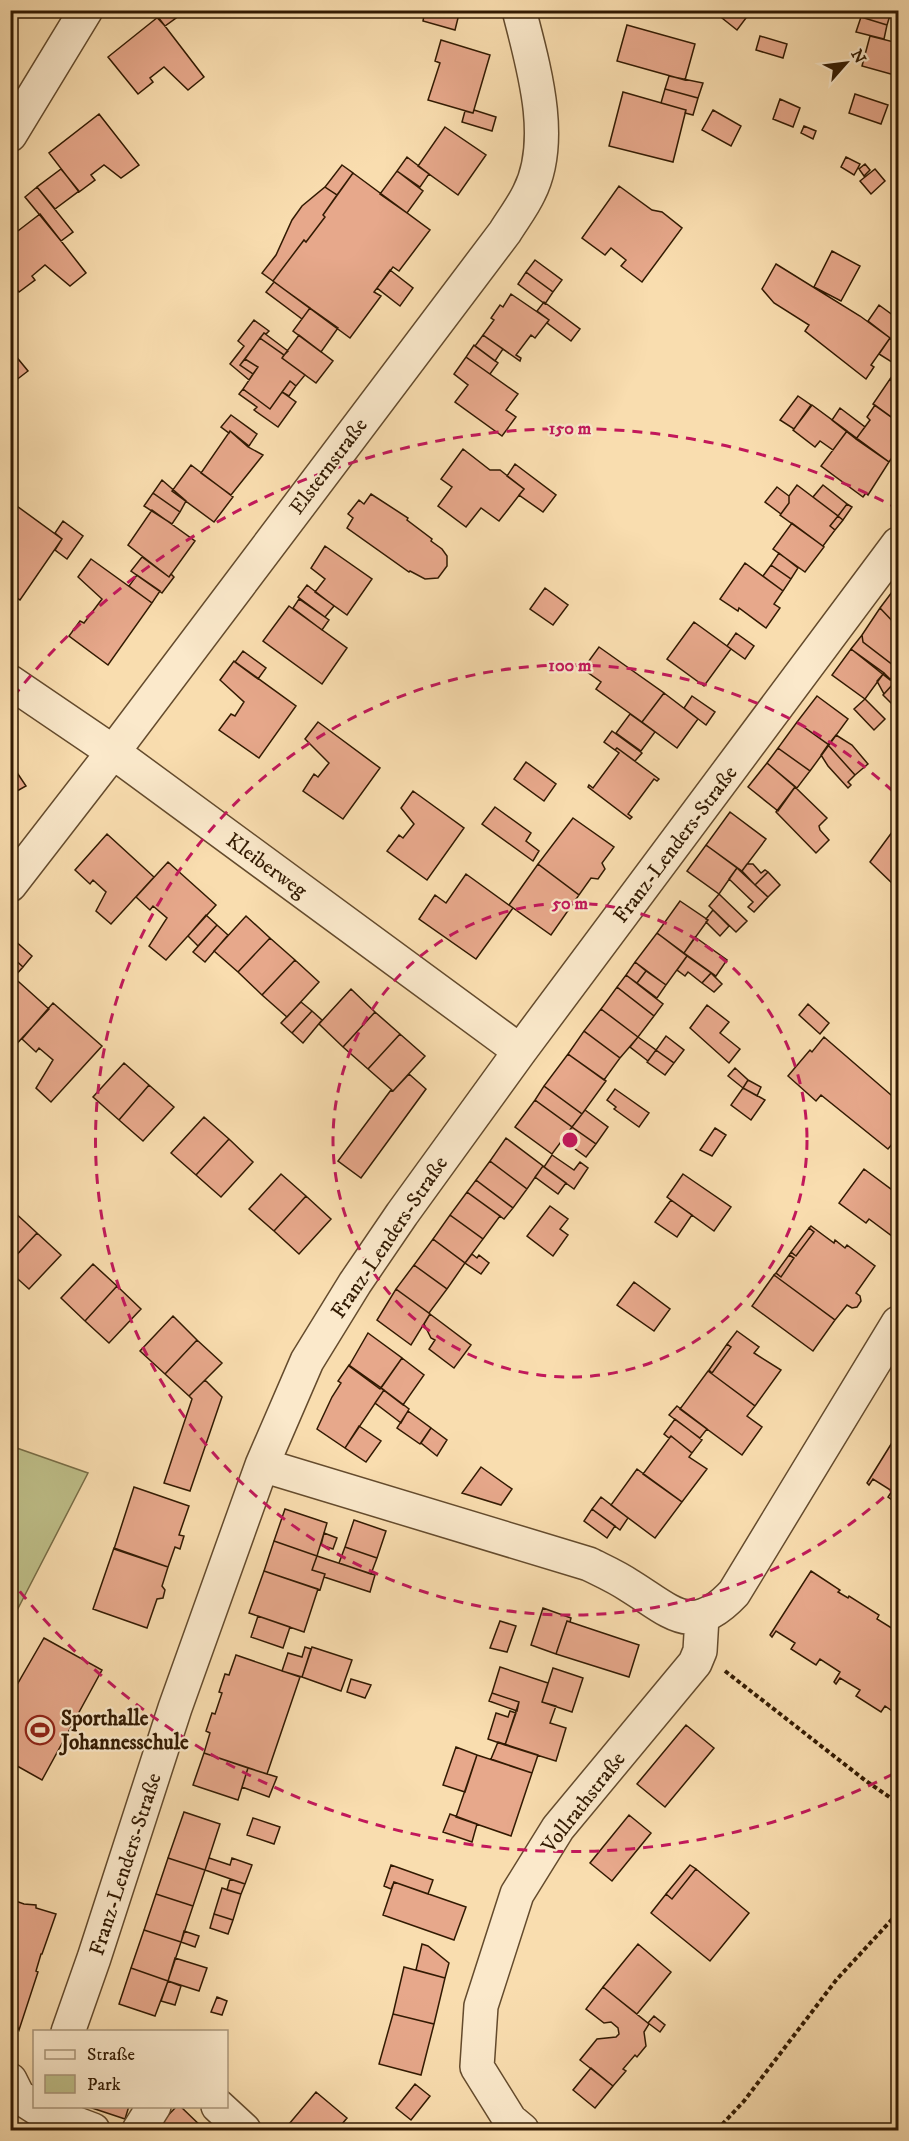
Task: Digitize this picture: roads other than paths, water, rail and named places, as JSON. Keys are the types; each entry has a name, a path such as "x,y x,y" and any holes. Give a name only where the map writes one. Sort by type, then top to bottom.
{"street":[{"path":"10,135 86,10"},
{"name":"Elsternstraße","path":"10,885 113,752 504,232 530,192 541,154 542,117 533,66 519,10"},
{"name":"Franz-Lenders-Straße","path":"68,2030 175,1708 262,1465 307,1360 402,1214 520,1051 898,544"},
{"name":"Kleiberweg","path":"10,682 113,752 520,1051"},
{"path":"262,1465 589,1564 629,1585 667,1611 686,1617 702,1617 720,1608 735,1593 898,1323"},
{"name":"Vollrathstraße","path":"522,2130 510,2121 477,2067 482,2006 518,1894 558,1828 695,1663 700,1651 702,1617"},
{"path":"10,2080 18,2096 39,2116 93,2130"},
{"path":"139,2130 153,2108"},
{"path":"220,2108 244,2130"}],"place":[{"name":"Sporthalle Johannesschule","path":"40,1730"}]}
